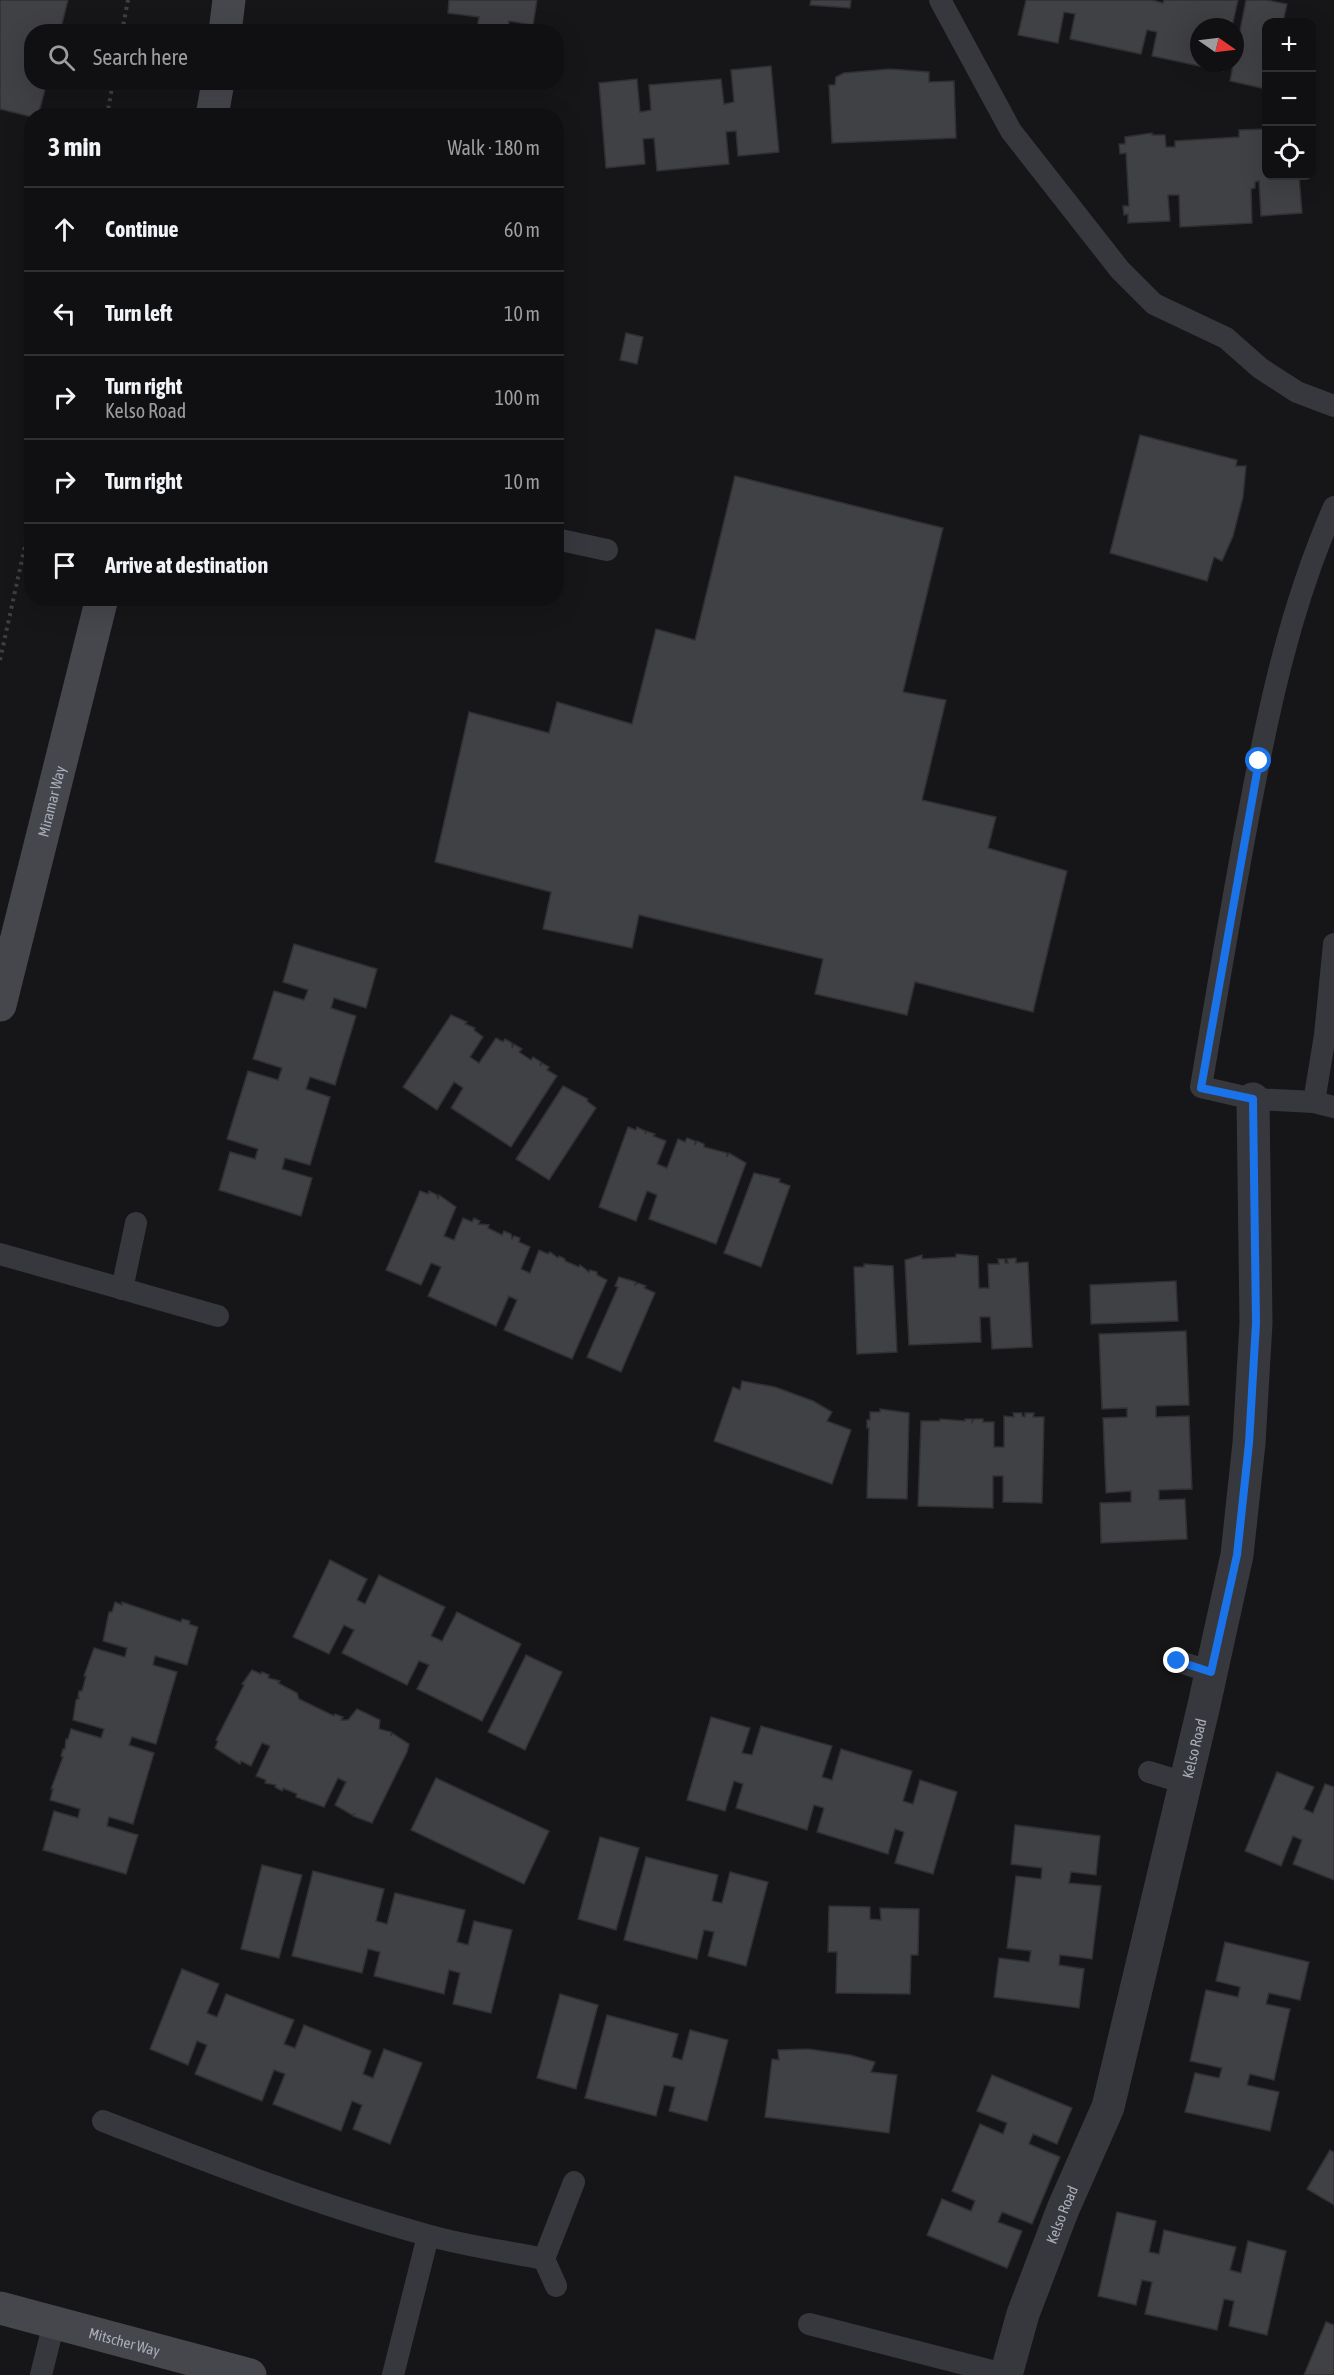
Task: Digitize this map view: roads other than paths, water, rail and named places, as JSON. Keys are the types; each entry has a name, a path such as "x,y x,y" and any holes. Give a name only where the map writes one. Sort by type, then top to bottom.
{"street":[{"path":"226,24 229,0"},
{"path":"213,108 217,90"},
{"name":"Miramar Way","path":"0,1005 100,606"},
{"name":"Kelso Road","path":"1006,2375 1023,2314 1063,2209 1108,2107 1237,1555 1249,1443 1256,1323 1253,1099"},
{"name":"Mitscher Way","path":"0,2308 250,2375"}],"lane":[{"path":"940,0 1011,131 1120,270 1154,304 1226,338 1260,368 1297,392 1334,406"},
{"path":"1334,507 1315,551 1289,625 1257,772 1201,1088 1253,1099 1324,1105 1325,1035 1334,944"},
{"path":"564,540 607,550"},
{"path":"122,1289 136,1223"},
{"path":"0,1254 219,1316"},
{"path":"1177,1661 1211,1672"},
{"path":"1149,1772 1185,1783"},
{"path":"103,2121 235,2171 428,2236 544,2259"},
{"path":"556,2286 544,2259 574,2182"},
{"path":"393,2375 428,2236"},
{"path":"40,2375 54,2323"},
{"path":"808,2324 1006,2375"}]}
